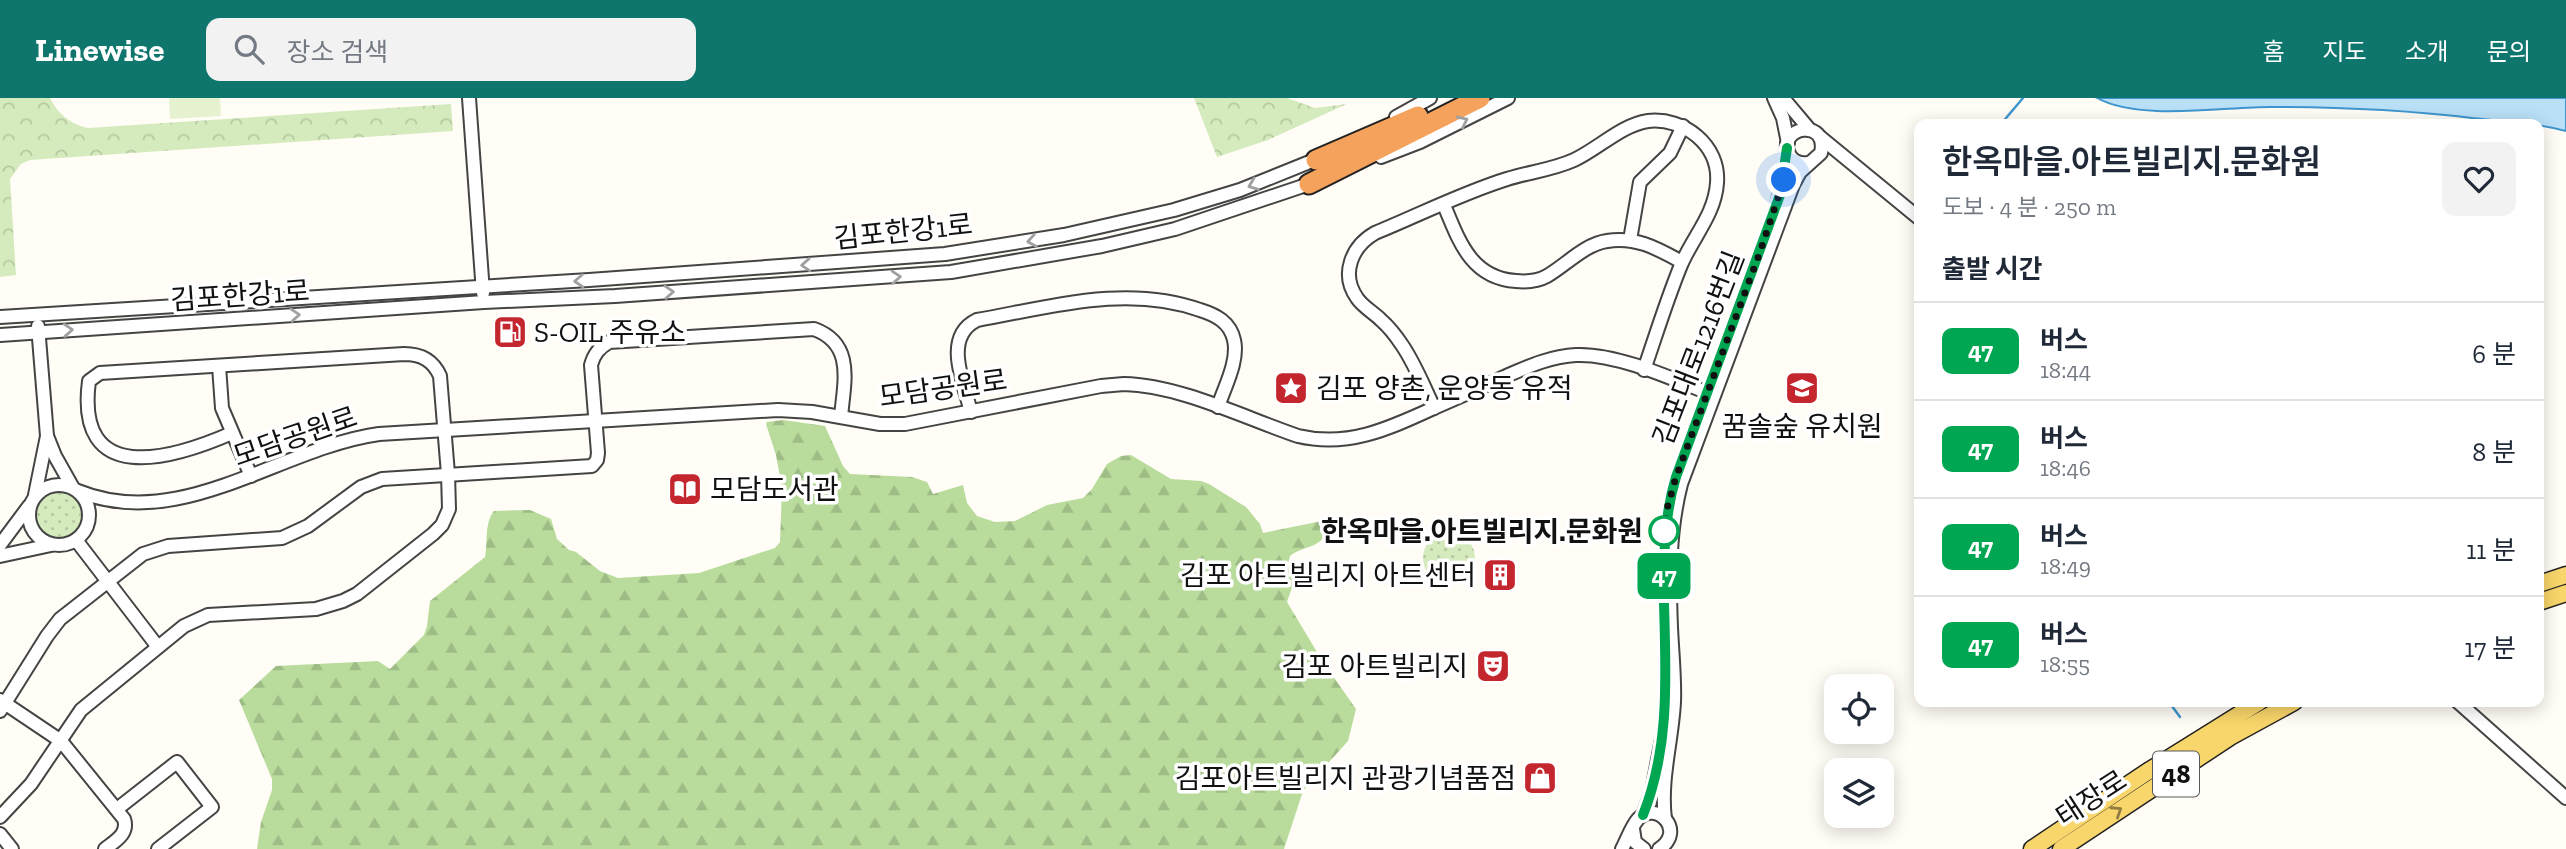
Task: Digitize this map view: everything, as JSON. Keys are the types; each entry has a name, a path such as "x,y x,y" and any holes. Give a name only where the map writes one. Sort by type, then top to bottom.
{"highway":[{"path":"1316,160 1412,119 1453,98"},
{"path":"1309,184 1480,98"}],"main road":[{"path":"2544,582 2566,575"},
{"path":"2544,600 2566,593"},
{"name":"태장로","path":"2032,849 2251,707"},
{"name":"태장로","path":"2061,849 2230,737 2285,707"}],"street":[{"path":"481,98 469,98 484,302"},
{"name":"김포한강1로","path":"0,317 589,281 881,260 1010,245 1196,204 1316,160 1430,98"},
{"name":"김포한강1로","path":"0,335 951,272 1091,248 1175,229 1309,184 1420,142 1508,98"},
{"name":"김포대로1216번길","path":"1665,846 1670,829 1665,819 1662,788 1674,699 1671,529 1681,484 1710,394 1780,195 1788,146 1780,108 1774,98"},
{"path":"1783,98 1814,133 1914,214"},
{"path":"1434,408 1402,345 1382,320 1356,297 1349,270 1355,251 1367,238 1507,179 1574,160 1640,123 1667,121 1696,134 1707,146 1716,167 1717,178 1712,207 1682,262 1644,370"},
{"path":"1630,240 1640,182 1670,153 1683,126"},
{"path":"1813,161 1822,147 1814,133 1804,129 1794,133 1788,146 1789,154 1797,162 1813,161 1832,155 1844,157"},
{"name":"김포대로1216번길","path":"1622,849 1635,823 1643,815 1652,791 1665,716 1664,550 1667,509 1676,477 1793,185 1813,161"},
{"path":"1444,205 1469,258 1483,271 1510,280 1543,278 1595,244 1606,241 1630,240 1649,245 1682,262"},
{"path":"971,412 957,349 961,333 968,325 977,320 1111,298 1170,302 1215,315 1223,321 1234,337 1236,349 1218,407"},
{"path":"37,315 47,436 28,515 35,534 52,544"},
{"path":"105,849 125,830 124,819 117,809 61,741 2,704 53,628 143,554 184,544 282,538 308,526 361,487 396,477 592,466 598,453 591,365 594,355 610,342 803,328 825,333 840,350 844,361 841,416"},
{"path":"0,817 31,784 81,710 184,626 208,615 316,609 357,594 433,534 442,525 449,509 440,376 430,362 415,354 100,373 89,381 90,426 99,441 108,449 126,458 187,451 232,433"},
{"name":"모담공원로","path":"117,503 198,495 348,439 379,434 778,411 812,412 888,425 1124,384 1152,386 1298,436 1331,440 1353,439 1382,432 1520,370 1564,356 1602,357 1710,394"},
{"path":"219,366 221,401 251,476"},
{"path":"47,436 55,456 88,507 87,526"},
{"path":"0,545 32,501 50,486 60,484 117,503"},
{"path":"0,556 52,544 68,544 76,540 99,513 117,503"},
{"path":"76,540 158,647"},
{"path":"2464,707 2566,798"},
{"path":"117,809 177,762 212,807 158,849"},
{"path":"1643,815 1655,813 1665,819"},
{"path":"1633,829 1633,836 1640,848"},
{"path":"0,834 12,849"}],"green space":[{"path":"0,98 50,98 65,118 88,128 451,104 453,131 30,160 21,164 10,179 16,275 0,277"},
{"path":"169,98 220,98 221,116 170,119"},
{"path":"1194,98 1287,98 1315,108 1347,104 1268,140 1217,157"},
{"path":"783,420 825,426 843,466 850,474 912,477 927,482 933,494 963,485 967,503 977,516 995,522 1015,521 1047,505 1083,498 1092,489 1107,464 1121,456 1131,455 1171,479 1209,484 1246,507 1260,524 1263,533 1322,521 1325,523 1320,542 1290,556 1288,564 1294,581 1287,602 1323,662 1356,709 1348,741 1303,791 1284,849 257,849 261,822 272,790 272,779 239,700 276,666 378,661 390,669 424,635 430,601 485,557 488,527 494,511 530,510 551,519 557,539 569,550 576,552 600,571 618,578 699,573 775,548 780,542 782,488 776,455 766,424"},
{"path":"59,491 68,492 76,498 82,506 82,524 76,532 68,538 59,539 50,538 42,532 36,524 35,515 36,506 42,498 50,492"},
{"path":"1449,532 1459,534 1467,540 1473,548 1473,568 1467,576 1459,582 1449,584 1439,582 1431,576 1425,568 1423,558 1425,548 1431,540 1439,534"}],"water":[{"path":"2097,98 2566,98 2566,131 2544,126 2544,119 2486,119 2321,108 2157,111 2114,105"}],"waterway":[{"path":"2005,119 2023,98"},
{"path":"2173,707 2180,717"}],"bus line":[{"name":"47","path":"1643,815 1652,791 1664,726 1664,527 1667,509 1676,477 1780,195 1787,163 1787,148"}],"place":[{"name":"S-OIL 주유소","path":"510,332"},
{"name":"김포 양촌, 운양동 유적","path":"1291,388"},
{"name":"꿈솔숲 유치원","path":"1802,388"},
{"name":"모담도서관","path":"685,489"},
{"name":"한옥마을.아트빌리지.문화원","path":"1664,531"},
{"name":"김포 아트빌리지 아트센터","path":"1500,575"},
{"name":"김포 아트빌리지","path":"1493,666"},
{"name":"김포아트빌리지 관광기념품점","path":"1540,778"}],"route":[{"path":"1664,531 1676,477 1759,255 1784,180"}]}
